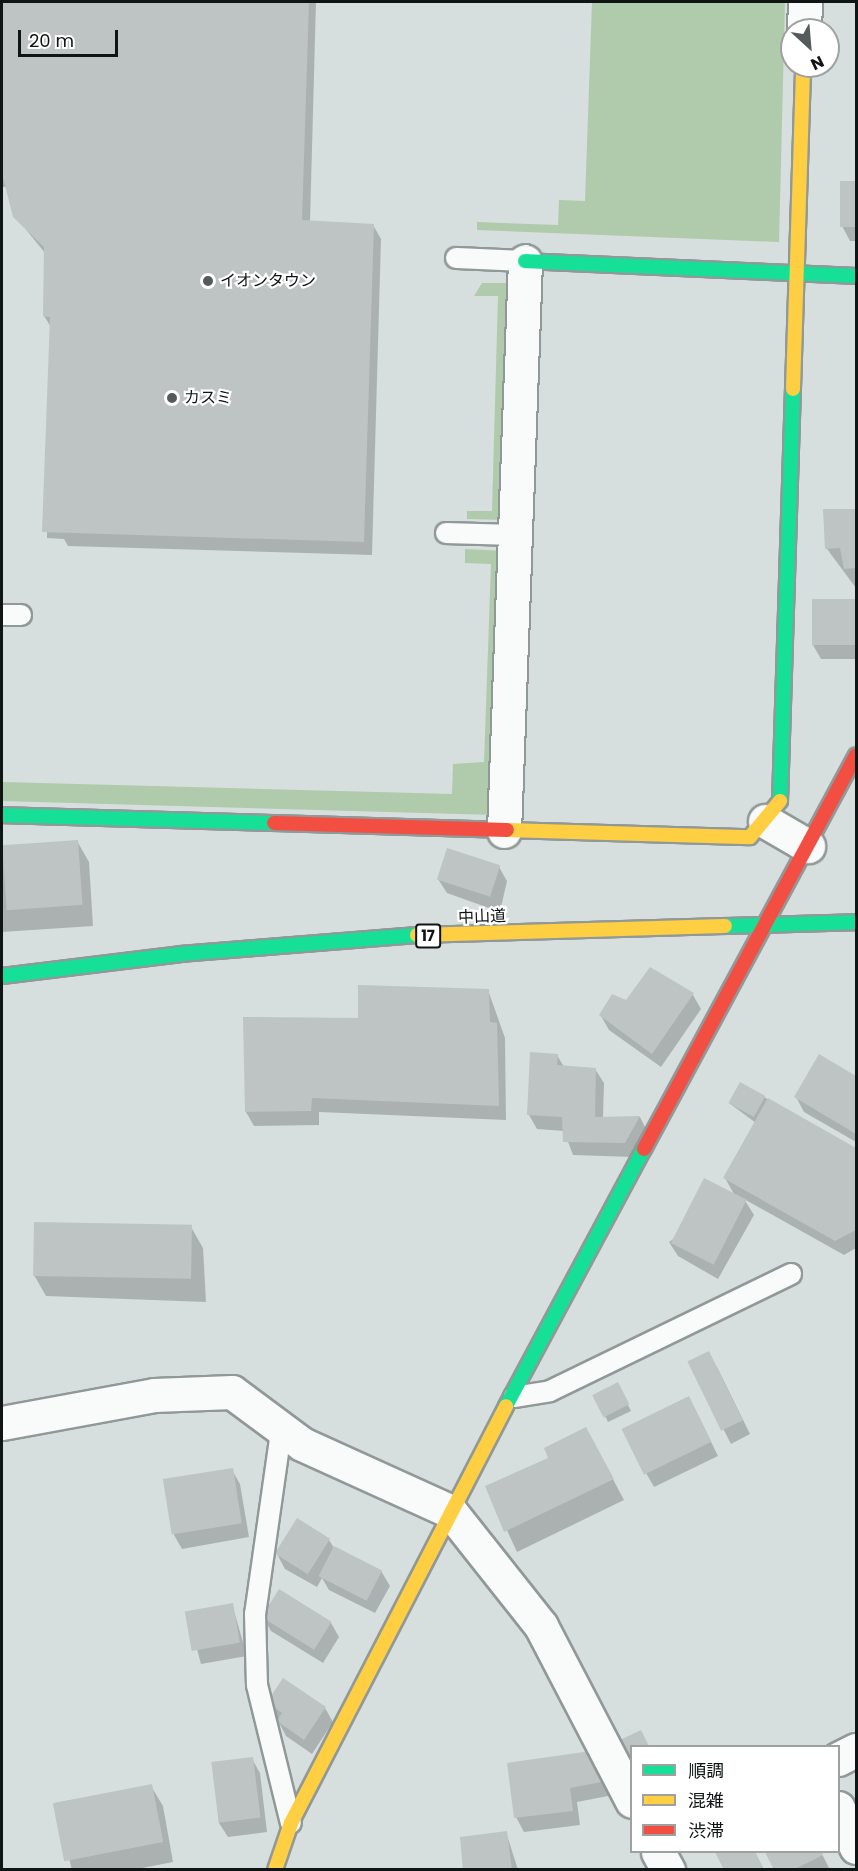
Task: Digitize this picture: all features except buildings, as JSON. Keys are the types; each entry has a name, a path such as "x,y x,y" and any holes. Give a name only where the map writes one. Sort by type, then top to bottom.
{"main road":[{"path":"2,816 750,837 780,805 803,78"},
{"path":"525,261 856,276"},
{"path":"275,1869 291,1823 450,1511 769,926 856,756"},
{"name":"中山道","path":"2,976 180,954 399,936 856,922"}],"street":[{"path":"804,18 805,2"},
{"path":"504,831 525,261"},
{"path":"765,821 808,846"},
{"path":"2,1423 154,1395 221,1390 242,1397 281,1432 450,1511 541,1626 630,1797"},
{"path":"840,1758 856,1750"},
{"path":"840,1812 856,1847"},
{"path":"659,1853 668,1869"}],"lane":[{"path":"456,258 525,261"},
{"path":"446,533 514,535"},
{"path":"514,1397 550,1391 791,1274"},
{"path":"281,1432 255,1614 257,1685 291,1823"}],"green space":[{"path":"592,2 785,2 785,18 780,18 780,78 783,78 779,242 477,230 477,222 558,225 559,200 585,201"},
{"path":"482,283 515,283 506,520 467,519 467,511 492,511 498,296 474,296"},
{"path":"465,549 505,551 495,815 2,801 2,782 452,794 453,764 484,762 491,564 465,563"}],"traffic: fast":[{"path":"525,261 856,276"},
{"path":"780,801 793,389"},
{"path":"2,815 274,823"},
{"path":"725,926 856,922"},
{"path":"2,976 180,954 417,935"},
{"path":"506,1406 644,1149"}],"traffic: slow":[{"path":"793,389 803,78"},
{"path":"507,830 750,837 780,801"},
{"path":"417,935 725,926"},
{"path":"275,1870 291,1823 506,1406"}],"traffic: jam":[{"path":"644,1149 856,756"},
{"path":"274,823 507,830"}],"place":[{"name":"イオンタウン","path":"208,281"},
{"name":"カスミ","path":"172,398"}]}
